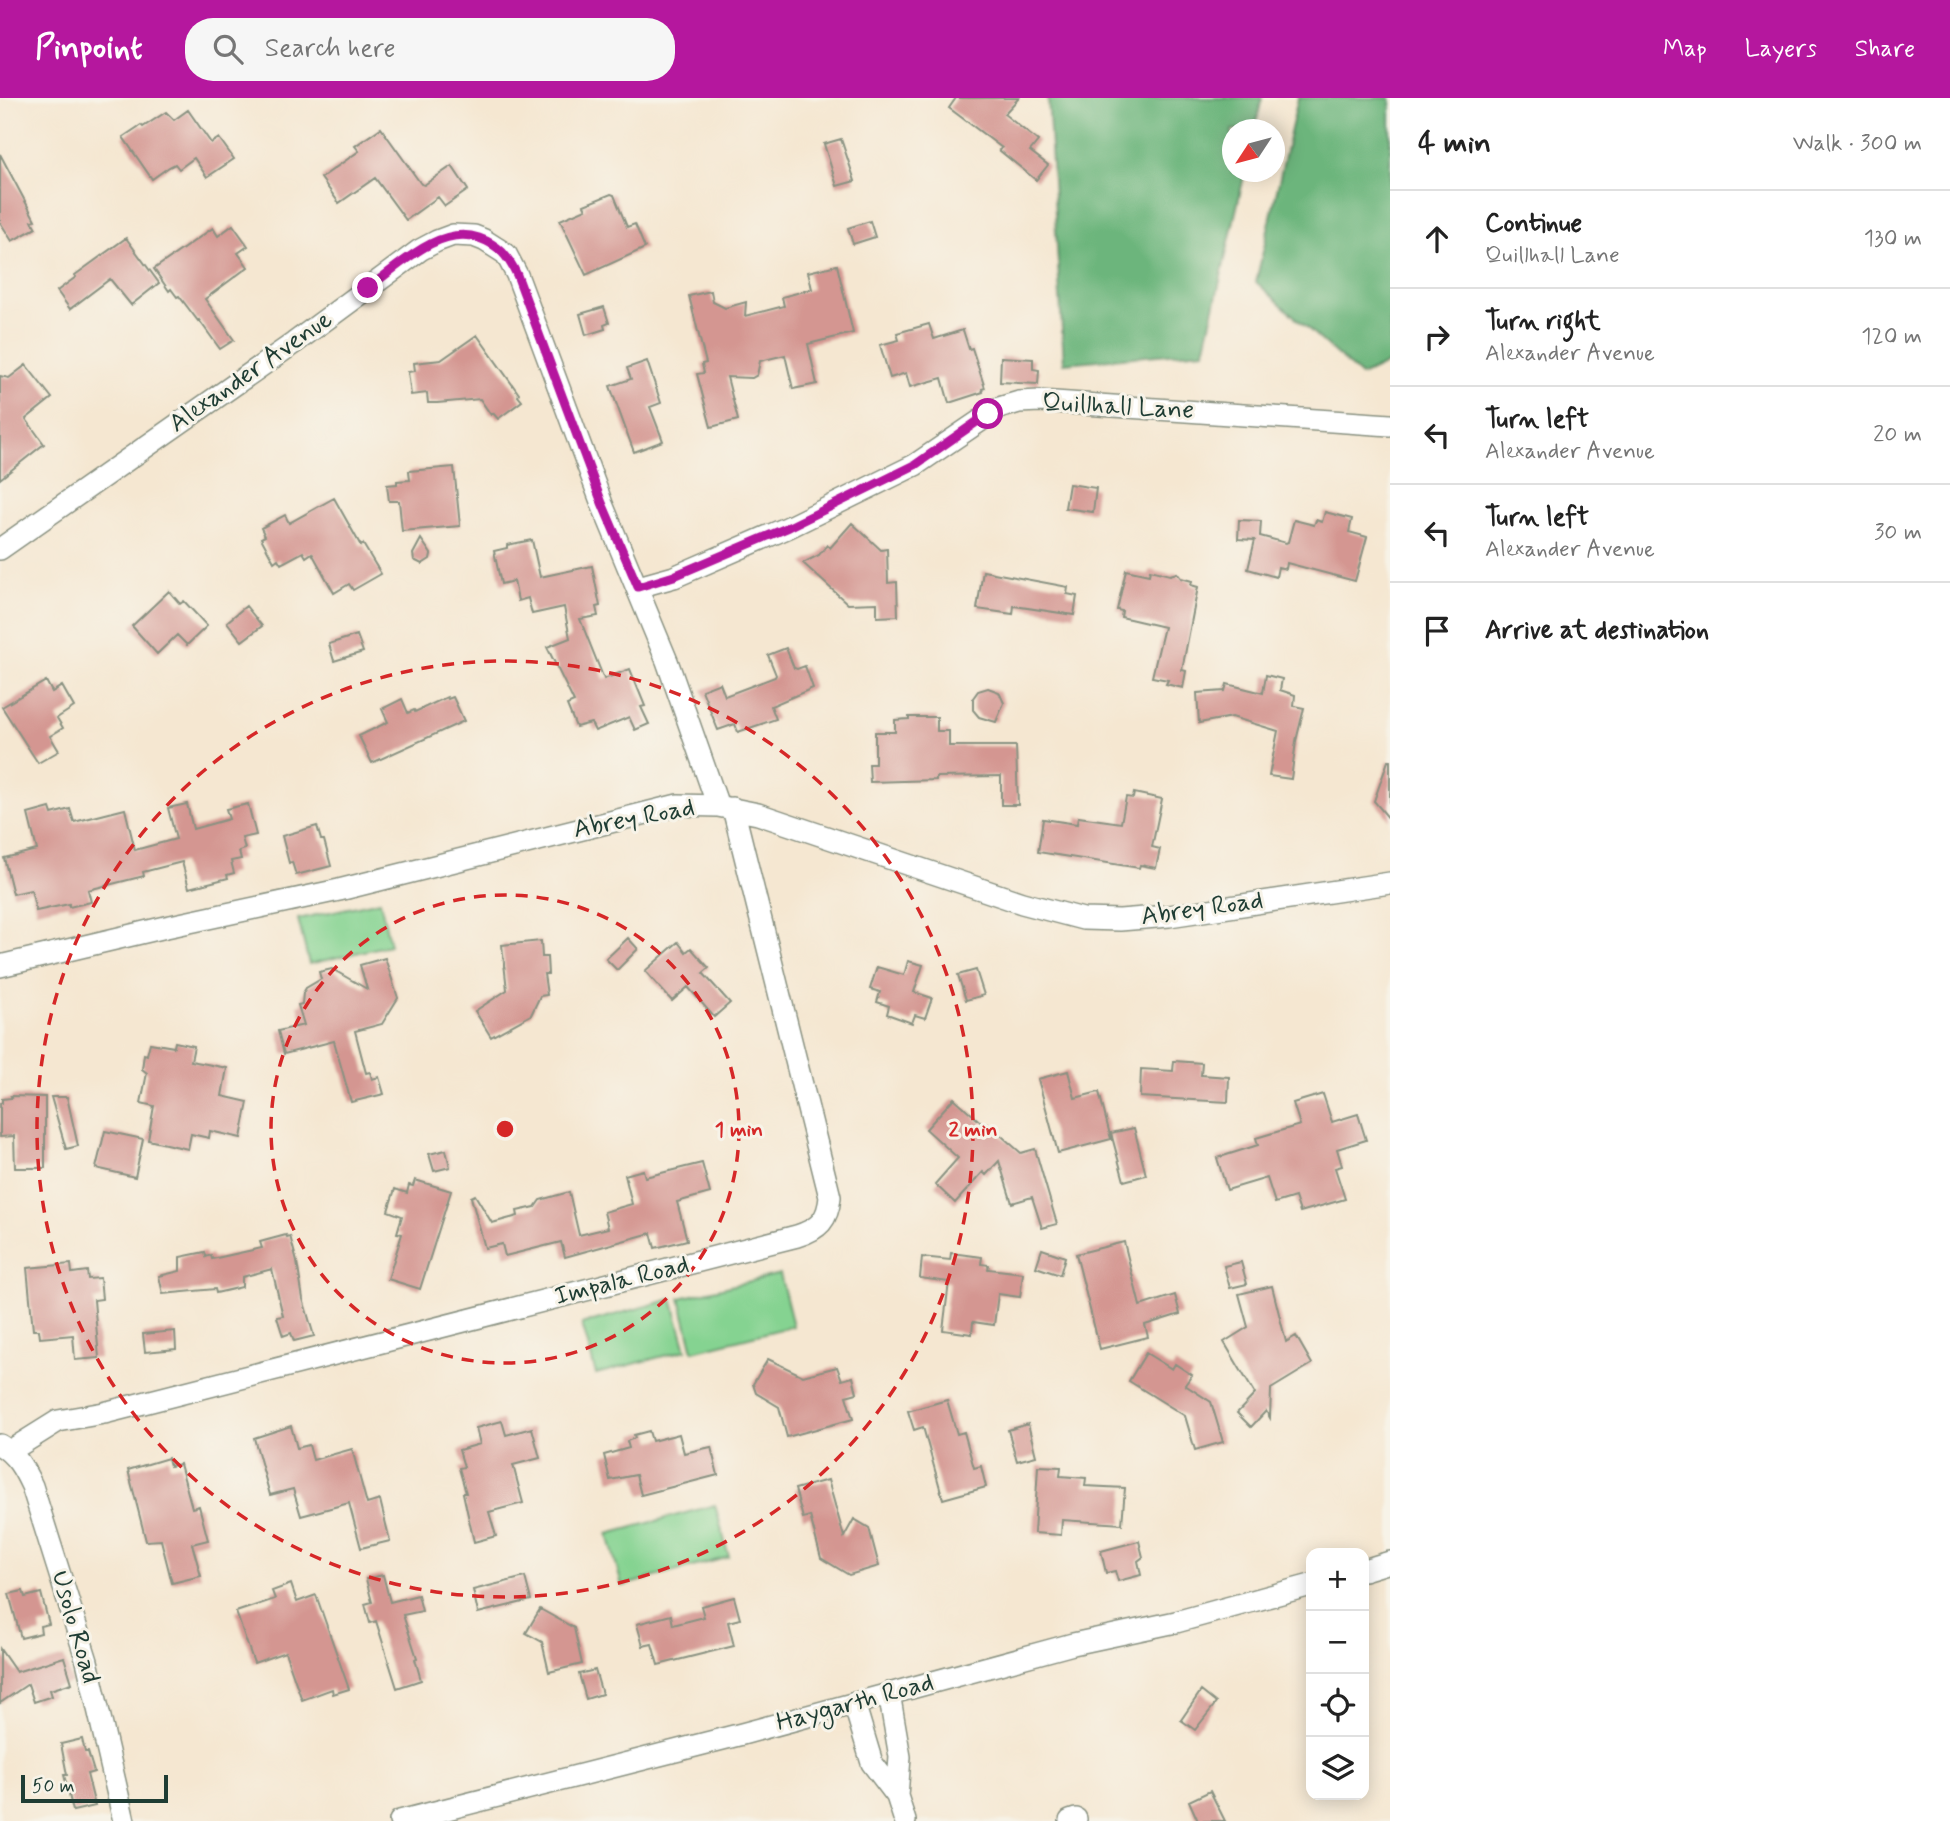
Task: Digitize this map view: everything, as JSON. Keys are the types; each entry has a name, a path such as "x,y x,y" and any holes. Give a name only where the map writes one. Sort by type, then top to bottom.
{"street":[{"name":"Alexander Avenue","path":"0,549 294,343 420,250 453,235 474,236 493,244 510,261 602,503 726,807"},
{"name":"Quillhall Lane","path":"638,587 689,570 789,527 915,465 988,414 1008,404 1040,401 1390,425"},
{"name":"Abrey Road","path":"0,966 339,890 678,805 726,807 784,821 1022,903 1083,919 1120,920 1169,916 1390,883"},
{"name":"Impala Road","path":"5,1448 58,1421 104,1413 797,1236 817,1228 825,1219 830,1197 726,807"},
{"name":"Usolo Road","path":"5,1448 23,1467 32,1486 83,1648 124,1821"},
{"path":"1369,1568 1390,1562"},
{"name":"Haygarth Road","path":"400,1821 729,1737 1073,1644 1239,1606 1306,1586"},
{"path":"889,1693 900,1757 897,1796"},
{"path":"854,1703 872,1763 897,1796 905,1821"}],"green space":[{"path":"1048,98 1262,98 1257,119 1222,119 1222,182 1243,182 1204,351 1064,363"},
{"path":"1298,98 1390,98 1390,362 1361,376 1256,282 1279,182 1285,182 1285,155"},
{"path":"380,901 390,945 309,964 298,919"},
{"path":"780,1274 793,1326 693,1351 680,1298"},
{"path":"672,1299 686,1350 596,1374 582,1324"},
{"path":"715,1505 729,1557 622,1586 608,1534"}],"building":[{"path":"956,98 1019,98 1004,114 1038,141 1030,151 1048,165 1036,180 999,150 1002,148 949,108"},
{"path":"188,110 211,143 219,138 234,159 207,177 194,158 179,169 175,164 169,167 152,179 123,137 166,112 174,120"},
{"path":"381,128 421,184 424,185 452,166 468,190 445,206 438,197 406,220 375,178 339,203 321,178 359,151 355,146"},
{"path":"841,139 855,181 837,186 824,144"},
{"path":"0,154 35,220 32,221 36,228 12,241 0,222"},
{"path":"614,195 627,227 635,224 645,248 586,275 560,220 586,209 584,205"},
{"path":"870,221 875,237 853,244 848,228"},
{"path":"233,225 248,246 238,253 248,267 205,299 234,340 220,349 179,296 171,289 169,291 154,269 213,228 218,236"},
{"path":"126,238 159,283 131,305 110,279 70,309 57,291"},
{"path":"837,265 853,333 808,344 817,384 793,389 785,355 760,361 757,375 752,378 727,377 738,420 711,427 697,374 704,373 702,364 706,363 689,296 711,291 713,302 725,308 746,302 745,316 784,306 782,297 812,289 808,272"},
{"path":"604,307 609,323 604,325 605,329 586,335 580,314"},
{"path":"929,324 934,339 963,330 985,388 982,389 983,392 949,403 942,378 910,387 906,373 890,378 880,345 899,340 897,333"},
{"path":"477,335 522,401 498,419 493,413 491,415 480,399 428,403 427,393 411,395 408,372 415,371 414,363 441,360"},
{"path":"1001,357 1033,359 1033,369 1039,370 1038,384 1000,382"},
{"path":"647,361 661,403 650,407 663,441 634,452 610,386 631,379 627,368"},
{"path":"26,365 52,398 26,419 44,444 0,479 0,376 9,378"},
{"path":"454,467 460,526 402,531 399,501 389,501 387,485 410,480 409,471"},
{"path":"1069,484 1096,488 1093,512 1065,508"},
{"path":"334,498 361,546 363,544 381,574 353,590 349,584 334,593 312,553 306,557 303,552 281,564 278,559 274,562 261,538 265,536 261,528 285,515 289,523"},
{"path":"1325,512 1352,519 1349,532 1367,537 1355,581 1287,563 1286,569 1278,567 1276,577 1248,569 1255,540 1238,539 1239,520 1261,521 1260,536 1286,543 1294,520 1314,525 1316,520 1322,522"},
{"path":"852,523 881,550 887,549 888,583 897,582 898,616 877,617 877,603 848,604 803,563 819,555 827,545 830,548"},
{"path":"421,539 431,554 430,559 422,564 414,560 413,554"},
{"path":"532,540 540,577 592,566 600,606 596,607 598,616 580,619 604,679 630,669 649,724 635,730 629,717 595,731 591,723 576,727 567,705 574,702 547,647 570,638 564,607 532,614 528,598 518,601 514,581 501,584 494,551 507,548 507,545"},
{"path":"1126,570 1149,575 1150,570 1170,575 1177,573 1181,578 1192,581 1191,585 1198,587 1182,670 1186,671 1183,688 1166,684 1168,680 1152,677 1164,627 1121,617 1122,611 1117,610"},
{"path":"983,571 1068,587 1067,594 1077,596 1074,615 1014,606 1013,614 977,609"},
{"path":"169,591 180,604 184,601 207,626 187,645 177,635 157,654 132,626"},
{"path":"246,606 262,626 242,641 227,622"},
{"path":"357,635 363,652 334,661 329,644"},
{"path":"786,648 794,668 805,666 813,688 771,706 776,719 738,732 735,724 718,730 702,690 720,683 725,696 775,677 768,655"},
{"path":"1266,675 1282,679 1280,690 1295,695 1294,706 1304,708 1291,779 1269,776 1278,731 1232,717 1199,723 1197,693 1225,691 1227,684 1263,693"},
{"path":"46,681 52,692 62,686 74,707 57,718 63,728 50,736 59,751 38,763 2,707"},
{"path":"988,688 999,692 1004,703 996,722 979,717 973,710 973,698 978,691"},
{"path":"447,697 453,697 464,721 372,763 359,736 388,722 382,709 402,699 408,713 414,710 415,712"},
{"path":"937,717 937,731 949,731 949,746 1016,746 1018,805 1001,805 1001,776 870,782 869,764 875,764 875,732 895,732 895,720"},
{"path":"1390,761 1390,820 1374,801"},
{"path":"1134,793 1162,799 1152,847 1160,849 1156,868 1140,865 1139,868 1038,852 1043,819 1077,824 1078,817 1121,823 1126,797 1133,798"},
{"path":"187,804 193,829 229,819 226,809 248,804 256,835 242,838 245,849 239,851 241,859 231,861 234,873 227,875 228,878 189,888 182,862 143,872 144,876 88,890 91,902 69,907 69,904 36,911 31,890 13,894 4,858 37,850 28,814 50,808 52,814 70,809 74,822 125,809 135,850 176,839 168,808"},
{"path":"317,826 331,866 296,875 292,862 289,863 282,836"},
{"path":"628,938 638,949 617,970 606,959"},
{"path":"541,941 542,957 547,957 548,974 544,974 547,995 540,996 531,1015 491,1037 475,1011 507,990 502,945"},
{"path":"678,942 686,952 691,948 709,968 703,973 730,1003 714,1017 688,987 672,1001 645,971"},
{"path":"385,958 398,998 382,1024 355,1031 366,1073 370,1072 372,1079 379,1077 384,1094 351,1102 334,1041 284,1054 278,1031 304,1025 298,1005 302,1004 306,988 321,979 319,972 332,969 367,989 360,965"},
{"path":"908,961 923,965 914,992 932,998 925,1018 915,1015 912,1023 887,1014 889,1006 877,1002 880,992 870,989 877,967 904,975"},
{"path":"976,970 984,995 966,1000 958,975"},
{"path":"175,1042 194,1046 191,1061 227,1068 222,1096 248,1102 241,1138 210,1131 209,1138 191,1134 188,1149 148,1140 154,1106 141,1103 147,1073 142,1069 144,1054 147,1055 150,1043 174,1047"},
{"path":"1174,1061 1202,1063 1201,1075 1229,1077 1228,1102 1140,1097 1141,1069 1173,1071"},
{"path":"1068,1071 1075,1098 1099,1092 1111,1139 1058,1153 1038,1079"},
{"path":"1323,1094 1332,1122 1358,1114 1366,1140 1337,1149 1342,1166 1335,1168 1345,1199 1300,1212 1295,1197 1275,1203 1267,1178 1227,1190 1217,1158 1258,1145 1256,1138 1300,1125 1293,1103"},
{"path":"11,1096 45,1097 45,1168 15,1168 14,1136 0,1137 0,1103 2,1099 12,1098"},
{"path":"51,1097 67,1097 78,1146 66,1149"},
{"path":"954,1098 986,1127 988,1124 1021,1153 1035,1149 1057,1224 1042,1228 1032,1197 1012,1203 999,1161 986,1175 983,1172 955,1203 935,1184 958,1158 926,1129"},
{"path":"1134,1128 1146,1175 1124,1181 1111,1133"},
{"path":"105,1131 143,1139 135,1177 96,1168"},
{"path":"446,1150 450,1167 434,1171 429,1154"},
{"path":"702,1163 710,1193 677,1202 687,1240 655,1248 651,1233 565,1257 561,1242 505,1256 502,1244 485,1248 471,1197 475,1195 492,1223 518,1216 517,1211 535,1207 540,1200 569,1192 579,1235 608,1228 604,1212 632,1204 625,1175 643,1170 645,1177"},
{"path":"415,1180 451,1191 420,1289 388,1279 402,1234 397,1233 402,1216 388,1211 395,1189 407,1193 409,1185 413,1186"},
{"path":"290,1236 314,1336 294,1341 291,1333 283,1336 277,1317 283,1316 272,1269 242,1277 242,1287 216,1293 215,1289 163,1294 159,1276 180,1271 180,1257 205,1252 206,1257 211,1255 212,1259 262,1248 260,1242"},
{"path":"1124,1242 1140,1306 1175,1295 1180,1314 1145,1325 1148,1337 1100,1349 1076,1254"},
{"path":"1042,1249 1065,1257 1060,1275 1036,1267"},
{"path":"951,1253 982,1257 981,1264 989,1265 988,1269 1023,1273 1020,1297 998,1294 994,1325 973,1322 972,1334 943,1330 949,1282 920,1278 922,1257 950,1260"},
{"path":"1241,1262 1247,1284 1230,1288 1224,1266"},
{"path":"71,1264 72,1273 87,1271 88,1279 100,1278 102,1299 94,1300 99,1358 75,1360 73,1335 40,1338 39,1330 33,1330 27,1268"},
{"path":"1272,1286 1286,1342 1296,1336 1312,1364 1271,1389 1270,1418 1266,1411 1251,1427 1237,1413 1255,1394 1224,1342 1248,1327 1239,1294"},
{"path":"175,1331 176,1349 145,1352 143,1334"},
{"path":"1146,1353 1172,1369 1175,1364 1192,1375 1185,1385 1211,1402 1223,1442 1195,1450 1185,1416 1129,1381"},
{"path":"768,1359 803,1376 837,1367 842,1380 853,1377 857,1393 846,1396 853,1419 787,1437 779,1407 756,1393 753,1384"},
{"path":"947,1400 957,1434 964,1432 974,1468 981,1466 986,1487 943,1499 923,1427 914,1430 908,1411"},
{"path":"502,1421 506,1435 532,1428 540,1458 513,1465 523,1503 489,1512 496,1536 474,1542 463,1493 466,1493 459,1468 464,1467 459,1450 480,1444 476,1428"},
{"path":"1028,1424 1036,1456 1017,1461 1008,1430"},
{"path":"291,1426 297,1448 309,1445 313,1460 352,1449 367,1504 380,1500 390,1541 361,1548 349,1503 301,1516 293,1489 270,1495 254,1438"},
{"path":"649,1431 652,1441 679,1434 684,1453 711,1447 718,1475 641,1495 636,1475 610,1480 604,1455 629,1448 627,1441 635,1438 634,1435"},
{"path":"168,1458 170,1466 180,1464 192,1508 199,1506 208,1540 192,1544 201,1576 172,1583 161,1540 146,1541 128,1470"},
{"path":"1038,1466 1061,1467 1060,1476 1086,1478 1085,1486 1125,1488 1122,1524 1062,1520 1061,1535 1034,1533"},
{"path":"828,1480 844,1537 854,1519 869,1528 879,1566 849,1575 821,1558 810,1516 803,1518 795,1489"},
{"path":"1139,1541 1143,1557 1138,1561 1141,1575 1118,1581 1115,1571 1106,1573 1101,1551"},
{"path":"383,1575 390,1602 418,1595 422,1611 403,1615 421,1680 397,1688 376,1621 370,1623 365,1604 372,1602 366,1579"},
{"path":"525,1577 531,1600 478,1613 473,1590"},
{"path":"291,1584 297,1602 316,1595 349,1689 333,1694 332,1689 302,1700 285,1652 254,1663 236,1612 275,1599 272,1591"},
{"path":"23,1591 25,1597 41,1593 49,1624 40,1626 41,1633 21,1638 9,1594"},
{"path":"734,1597 740,1619 728,1622 734,1646 658,1665 652,1644 643,1646 637,1624 671,1615 673,1625 704,1617 701,1606"},
{"path":"540,1609 574,1628 582,1664 549,1672 542,1642 526,1633"},
{"path":"0,1649 16,1672 64,1657 72,1683 50,1690 52,1696 34,1702 28,1684 0,1703"},
{"path":"595,1670 602,1694 586,1699 579,1674"},
{"path":"1201,1691 1216,1703 1195,1730 1181,1720"},
{"path":"82,1739 94,1772 87,1774 95,1806 73,1811 64,1775 67,1775 61,1744"},
{"path":"1210,1791 1225,1821 1198,1821 1189,1801"}],"route":[{"path":"368,288 420,250 453,235 474,236 493,244 506,254 517,275 602,503 638,587 674,576 789,527 915,465 988,414"}]}
